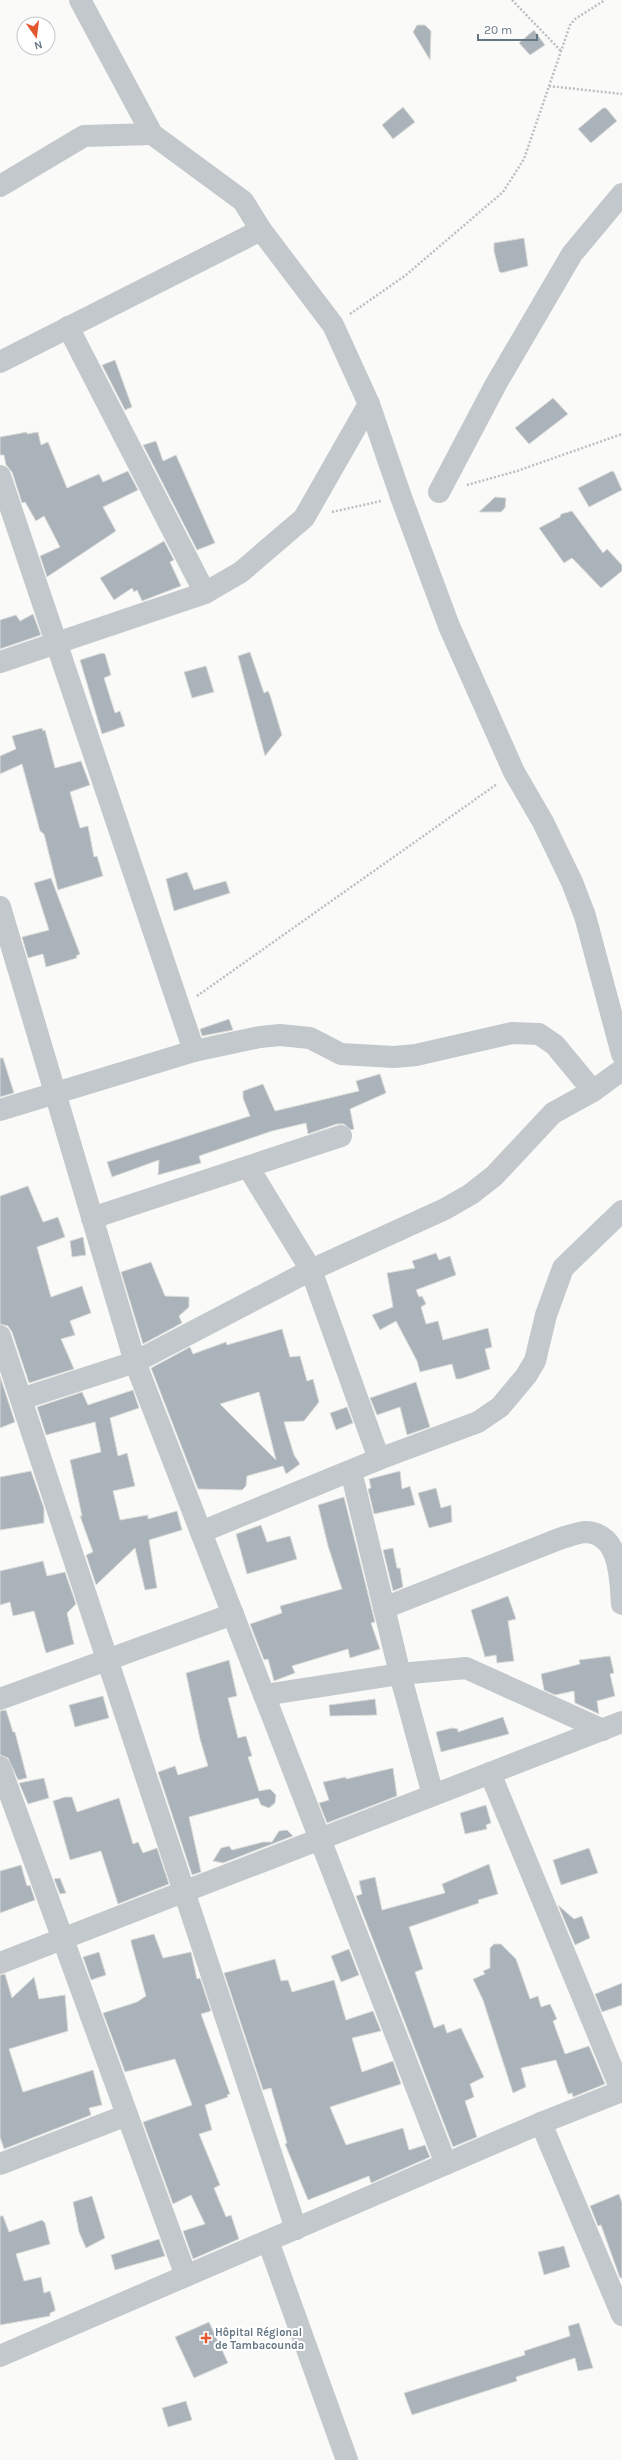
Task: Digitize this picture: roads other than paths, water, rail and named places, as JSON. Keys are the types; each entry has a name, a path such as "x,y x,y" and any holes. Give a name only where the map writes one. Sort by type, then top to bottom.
{"street":[{"path":"80,0 152,134 243,201 261,230 333,325 369,404 400,497 449,626 514,772 543,822 572,882 586,922 622,1054"},
{"path":"0,186 84,136 152,134"},
{"path":"439,492 496,384 572,254 622,194"},
{"path":"0,362 261,230"},
{"path":"68,327 205,593"},
{"path":"0,662 205,593 241,572 304,518 369,404"},
{"path":"0,476 194,1051"},
{"path":"0,907 135,1362 446,2164"},
{"path":"0,1110 55,1092 194,1051 260,1036 280,1035 310,1038 341,1054 406,1057 512,1034 539,1034 560,1051 593,1091"},
{"path":"21,1399 135,1362 311,1270 445,1209 472,1194 510,1160 553,1113 593,1091 622,1070"},
{"path":"92,1218 341,1136"},
{"path":"248,1167 311,1270 379,1459"},
{"path":"201,1532 379,1459 478,1422 500,1406 526,1376 535,1361 546,1315 563,1268 622,1211"},
{"path":"0,1336 296,2229"},
{"path":"351,1471 400,1674 433,1795"},
{"path":"384,1608 559,1539 586,1532 601,1537 612,1546 621,1569 622,1604"},
{"path":"0,1699 233,1614"},
{"path":"264,1695 400,1674 466,1668 612,1726"},
{"path":"0,1963 612,1726"},
{"path":"0,1767 186,2276"},
{"path":"0,2356 541,2123 622,2091 490,1773"},
{"path":"0,2164 127,2115"},
{"path":"541,2123 622,2315"},
{"path":"268,2241 347,2460"}],"place":[{"name":"Hôpital Régional de Tambacounda","path":"206,2338"}]}
